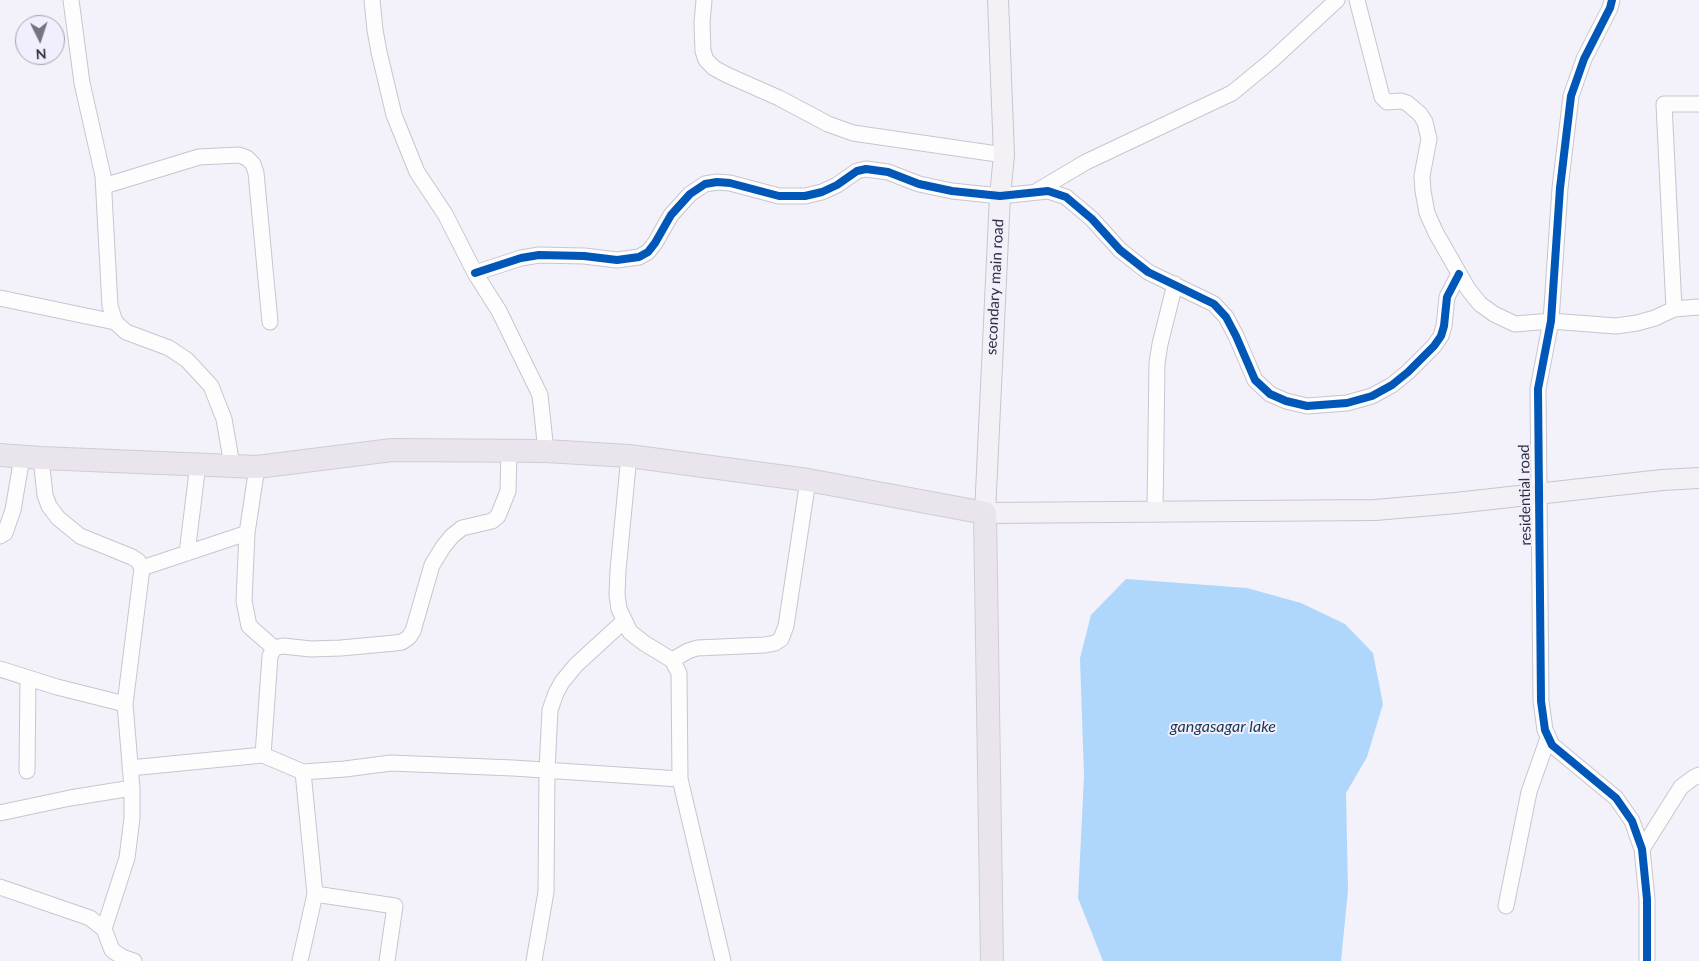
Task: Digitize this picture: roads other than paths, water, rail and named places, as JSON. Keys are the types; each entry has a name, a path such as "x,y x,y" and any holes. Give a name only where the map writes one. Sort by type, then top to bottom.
{"main road":[{"path":"21,457 257,467 392,450 546,451 629,456 808,480 984,513 992,961"}],"street":[{"path":"71,0 82,83 103,176 110,306 115,322 126,332 169,348 187,360 210,386 224,419 232,465"},
{"path":"372,0 379,52 394,115 417,172 445,214 475,273 499,311 540,395 546,451"},
{"path":"704,0 702,23 703,51 706,60 726,75 779,98 828,124 853,133 1004,155"},
{"name":"secondary main road","path":"984,513 1000,196 1004,155 998,0"},
{"path":"1035,191 1086,162 1232,93 1272,61 1337,0"},
{"path":"1357,0 1384,100 1387,102 1401,100 1407,103 1420,114 1425,122 1429,139 1422,176 1427,213 1459,274 1480,304 1494,314 1515,324 1551,321 1616,326 1655,318 1674,309 1699,307"},
{"name":"residential road","path":"1548,738 1543,720 1541,701 1538,389 1551,321 1560,188 1571,96 1584,59 1610,8 1612,0"},
{"path":"1674,309 1664,104 1699,104"},
{"path":"104,186 199,157 239,155 248,158 253,164 256,173 270,322"},
{"path":"475,273 521,258 538,255 584,256 616,260 639,257 648,252 671,215 690,194 705,184 717,182 730,183 779,196 805,196 822,192 837,185 857,171 866,169 888,172 918,184 952,191 1000,196 1048,191 1066,197 1092,219 1120,250 1148,272 1214,304 1226,317 1255,380 1270,394 1286,401 1307,406 1347,403 1372,396 1392,386 1434,346 1440,336 1444,326 1448,297 1459,274"},
{"path":"1155,512 1157,363 1160,344 1176,284"},
{"path":"0,298 115,322"},
{"path":"274,648 283,646 311,649 395,644 409,637 413,631 432,565 442,546 462,528 492,521 498,516 508,491 509,451"},
{"path":"629,456 618,570 617,595 619,609 630,632 672,660 677,666 680,684 680,779 723,961"},
{"path":"0,536 5,533 13,510 21,457"},
{"path":"21,457 58,518 80,536 132,557 138,561 142,568 125,704 132,788 132,818 127,858 104,930 109,955 134,961"},
{"path":"187,553 198,464"},
{"path":"257,467 247,533 245,616 248,626 274,648"},
{"path":"984,513 1375,510 1699,478"},
{"path":"672,660 688,650 698,648 765,645 775,643 781,639 786,626 808,480"},
{"path":"142,568 247,533"},
{"path":"534,961 546,892 547,770 550,710 556,693 576,665 624,621"},
{"path":"263,755 270,656 274,648"},
{"path":"0,668 28,678 125,704"},
{"path":"27,771 28,678"},
{"path":"1548,738 1560,752 1616,798 1632,821 1642,849 1647,899 1646,961"},
{"path":"1506,906 1529,792 1548,738"},
{"path":"130,768 263,755 303,772 391,763 547,770 680,779"},
{"path":"300,961 315,894 303,772"},
{"path":"1642,849 1681,787 1699,775"},
{"path":"0,813 70,798 132,788"},
{"path":"0,887 90,918 104,930"},
{"path":"315,894 395,906 386,961"}],"water":[{"name":"gangasagar lake","path":"1126,579 1247,588 1301,603 1345,624 1373,653 1383,704 1367,757 1346,793 1348,890 1341,961 1103,961 1078,898 1084,776 1080,658 1091,615"}]}
